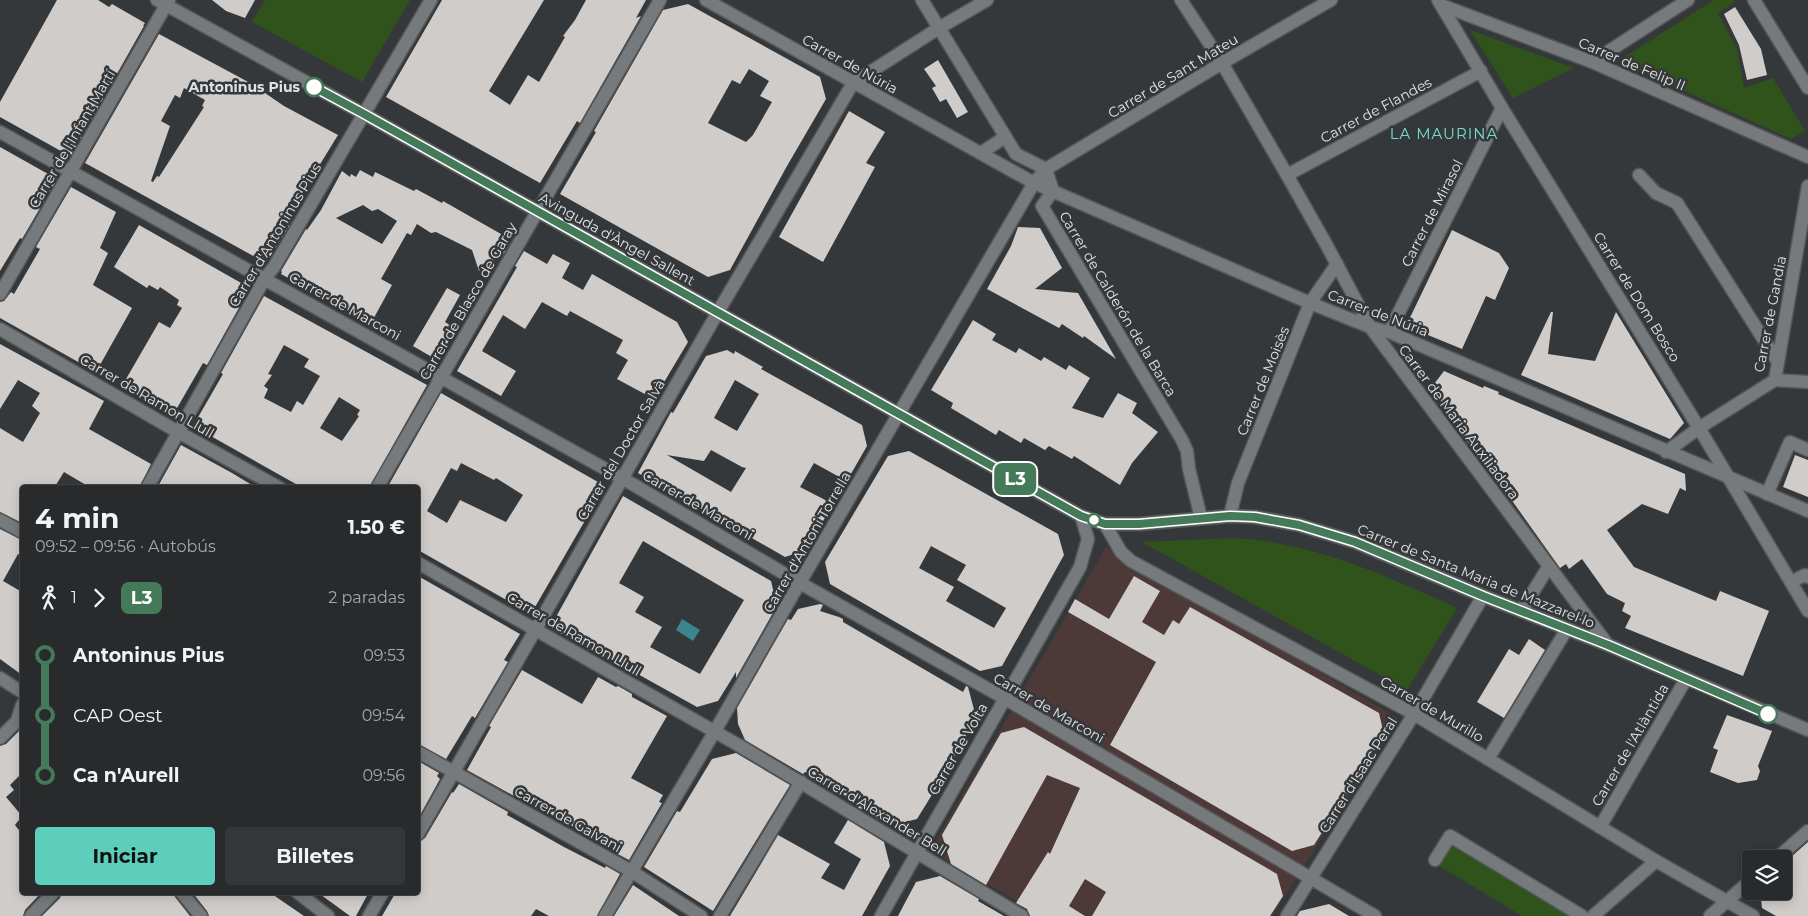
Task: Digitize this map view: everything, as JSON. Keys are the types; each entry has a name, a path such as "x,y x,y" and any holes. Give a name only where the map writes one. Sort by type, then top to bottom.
{"street":[{"name":"Carrer d'Antoninus Pius","path":"149,485 265,278 274,267 431,0"},
{"name":"Carrer de Blasco de Garay","path":"379,485 660,0"},
{"name":"Carrer de Núria","path":"706,0 1034,183 1310,303 1370,327 1389,332 1666,452 1808,511"},
{"path":"922,0 1004,137 1016,154 1046,169 1053,191"},
{"path":"853,83 987,0"},
{"name":"Carrer de Maria Auxiliadora","path":"1180,0 1222,63 1337,264 1370,327 1608,645"},
{"name":"Carrer de Sant Mateu","path":"1034,183 1046,169 1331,0"},
{"path":"1592,62 1688,0"},
{"path":"1754,0 1808,88"},
{"name":"Avinguda d'Àngel Sallent","path":"164,2 1062,505"},
{"name":"Carrer de l'Infant Martí","path":"0,294 71,172 164,2"},
{"name":"Carrer de Felip II","path":"1440,3 1592,62 1808,157"},
{"name":"Carrer de Dom Bosco","path":"1440,3 1502,108 1700,428 1808,611"},
{"name":"Carrer de Flandes","path":"1287,175 1480,71"},
{"name":"Carrer del Doctor Salvà","path":"420,830 718,312 853,83"},
{"name":"Carrer de Mirasol","path":"1389,332 1502,108"},
{"name":"Carrer de Marconi","path":"0,132 623,479 800,583 1004,698 1375,916"},
{"path":"981,153 1004,137"},
{"path":"1639,176 1656,192 1677,203 1778,362"},
{"name":"Carrer d'Antoni Torrella","path":"605,916 1034,183"},
{"name":"Carrer de Gandia","path":"1666,452 1775,380 1808,186"},
{"name":"Carrer de Calderón de la Barca","path":"1053,191 1042,206 1182,440 1187,451 1189,469 1201,518"},
{"name":"Carrer de Moisès","path":"1230,516 1238,483 1310,303 1337,264"},
{"name":"Carrer de Ramon Llull","path":"0,330 275,485"},
{"path":"1775,380 1808,382"},
{"path":"1767,494 1790,442 1808,450"},
{"name":"Carrer de Santa Maria de Mazzarel·lo","path":"1062,505 1081,516 1105,524 1139,524 1230,516 1255,517 1299,525 1355,542 1483,596 1608,645 1808,730"},
{"name":"Carrer de Volta","path":"881,916 1080,567 1088,539 1081,516"},
{"path":"0,520 20,531"},
{"name":"Carrer de Murillo","path":"1105,524 1121,552 1131,561 1414,714 1656,861 1752,916"},
{"name":"Carrer de Ramon Llull","path":"420,564 715,731"},
{"path":"1521,611 1549,566"},
{"path":"1791,582 1808,576"},
{"name":"Carrer d'Isaac Peral","path":"1287,916 1414,714 1483,596"},
{"path":"1488,759 1568,629"},
{"path":"0,678 20,691"},
{"name":"Carrer de l'Atlàntida","path":"1600,827 1686,679"},
{"path":"0,738 16,721 20,710"},
{"name":"Carrer d'Alexander Bell","path":"715,731 1022,916"},
{"name":"Carrer de Galvani","path":"420,753 631,871 701,916"},
{"path":"720,916 801,782"},
{"path":"1786,850 1808,831"},
{"path":"1436,860 1450,836 1582,916"},
{"path":"1593,916 1656,861"},
{"path":"1710,916 1742,888"},
{"path":"31,916 51,895"},
{"path":"184,895 201,916"},
{"path":"301,895 328,916"},
{"path":"369,916 381,895"}],"shaded area":[{"path":"1106,547 1398,718 1272,916 1043,916 930,851"}],"green space":[{"path":"265,0 410,0 362,82 252,22"},
{"path":"1714,0 1734,0 1735,2 1718,13 1737,49 1744,88 1773,78 1805,131 1791,139 1618,61"},
{"path":"1470,30 1574,68 1513,98"},
{"path":"1234,538 1291,546 1347,562 1402,583 1455,607 1456,610 1407,690 1142,542"},
{"path":"1451,843 1571,916 1522,916 1438,865"}],"water":[{"path":"682,619 700,630 693,641 676,630"}],"building":[{"path":"57,0 98,0 109,7 112,4 145,23 71,155 0,117 0,102"},
{"path":"212,0 255,0 245,18 226,11"},
{"path":"442,0 544,0 489,91 510,105 528,75 539,82 565,37 563,36 586,0 646,0 636,18 641,16 580,123 577,121 540,183 386,97"},
{"path":"688,4 820,77 826,99 730,270 708,277 560,194 663,10","holes":["749,69 769,81 760,96 772,102 753,135 746,142 708,123 732,80 740,84"]},
{"path":"1735,7 1761,49 1767,75 1747,80 1739,45 1724,14"},
{"path":"159,34 252,84 284,106 338,135 287,218 292,221 266,263 85,163","holes":["184,88 205,100 202,106 204,107 159,177 157,176 153,182 151,181 170,126 161,121 175,95 180,98"]},
{"path":"938,60 968,112 957,118 946,99 940,102 932,88 936,86 924,69"},
{"path":"849,111 885,132 866,163 875,167 823,262 779,237"},
{"path":"0,147 57,179 22,239 20,238 0,271"},
{"path":"360,170 373,177 375,172 414,191 416,189 442,203 443,201 508,238 506,241 510,243 501,258 497,256 490,267 484,263 479,271 472,250 436,232 431,233 417,224 411,235 407,233 381,279 392,285 371,323 281,274 306,229 321,210 342,171 350,177 351,174 356,177","holes":["363,205 372,211 378,209 397,221 382,244 336,218"]},
{"path":"71,187 116,212 100,248 108,253 93,285 132,308 96,372 0,318 0,302 4,301 11,292 14,294 40,249 36,247"},
{"path":"139,225 250,288 207,365 203,363 173,415 122,386 159,322 170,328 182,308 177,305 179,300 160,287 158,290 149,285 147,288 114,267"},
{"path":"1018,227 1040,228 1062,268 1035,289 1078,293 1116,359 1084,336 1083,338 1062,324 1059,328 987,289 1011,246"},
{"path":"1452,230 1499,253 1509,268 1495,300 1486,296 1462,349 1406,326"},
{"path":"524,251 547,264 553,254 570,263 562,278 583,290 592,274 677,322 688,342 654,399 617,379 628,360 616,353 623,340 570,311 567,316 542,302 525,329 503,315 482,351 516,371 501,396 457,371 517,267 515,266"},
{"path":"447,288 460,295 445,322 456,329 437,360 413,346"},
{"path":"264,296 427,385 371,485 298,485 193,426 223,374 221,373","holes":["284,345 309,359 304,367 320,376 303,405 297,401 291,412 264,398 268,389 264,386 272,375 268,374","339,397 360,410 357,415 359,416 342,441 320,428"]},
{"path":"1551,312 1553,312 1548,354 1595,361 1616,312 1684,423 1670,439 1521,375"},
{"path":"973,320 996,334 992,340 1016,353 1019,348 1041,361 1044,357 1066,370 1069,365 1090,378 1072,408 1103,418 1118,393 1137,403 1132,413 1158,432 1132,463 1120,485 1074,456 1072,459 1049,446 1045,450 1024,438 1021,443 999,430 996,435 951,408 953,403 931,390"},
{"path":"0,344 104,401 89,429 151,464 140,485 86,485 64,472 56,485 20,485 20,522 0,512 0,428 23,442 40,413 32,406 40,393 18,380 0,409"},
{"path":"727,350 734,354 735,351 763,367 761,369 862,425 867,446 848,479 843,479 814,463 800,487 833,504 806,550 785,557 638,473 671,412 673,413 706,356","holes":["735,380 759,394 737,431 714,418","711,450 746,468 731,492 667,455 704,461"]},
{"path":"1444,371 1483,388 1484,386 1499,392 1498,394 1685,474 1686,491 1680,488 1668,514 1642,504 1607,530 1634,567 1716,601 1720,591 1769,611 1743,676 1625,628 1631,616 1622,611 1625,603 1607,594 1582,559 1569,569 1566,564 1560,568 1471,443 1469,444 1462,435 1464,433 1431,388"},
{"path":"441,393 605,486 531,614 420,551 420,485 389,485","holes":["461,463 494,480 496,478 523,495 506,522 460,500 447,523 427,511 451,468 457,471"]},
{"path":"181,445 252,485 159,485"},
{"path":"909,451 1058,534 1064,555 1002,666 980,671 830,584 825,562 888,456","holes":["931,546 966,565 957,580 1006,608 994,628 946,601 954,587 919,568"]},
{"path":"1795,455 1808,460 1808,497 1783,487"},
{"path":"623,496 771,581 776,602 772,610 774,611 736,678 736,672 718,701 697,707 609,658 608,660 588,649 589,647 563,632 562,634 552,629 553,627 551,626","holes":["643,541 744,600 700,674 650,647 662,627 635,612 644,597 619,583"]},
{"path":"0,529 20,539 20,555 18,554 3,581 20,591 20,674 0,659"},
{"path":"1134,576 1160,591 1142,622 1164,635 1173,620 1179,624 1190,607 1379,713 1384,735 1314,845 1292,851 1110,745 1156,662 1068,612 1075,599 1109,619"},
{"path":"420,577 520,634 504,660 508,662 475,718 472,716 446,759 420,745"},
{"path":"823,605 820,611 843,619 843,622 963,692 966,686 968,687 976,717 917,819 889,826 856,806 858,803 745,740 738,724 737,708 788,619 791,620 798,609"},
{"path":"1529,639 1545,650 1504,718 1477,702 1509,649 1519,655"},
{"path":"522,670 582,704 598,677 616,687 618,686 632,694 632,697 667,716 631,778 663,795 659,802 662,803 629,860 614,852 615,850 517,795 516,797 467,770 491,727 489,726"},
{"path":"1727,715 1772,731 1758,766 1760,771 1757,780 1738,783 1710,772 1718,750 1713,748"},
{"path":"1024,727 1277,874 1283,896 1270,916 1092,916 1106,892 1085,879 1069,906 1085,916 1030,916 1027,909 1016,903 1048,852 1050,854 1080,788 1047,775 986,885 951,864 942,835 1001,733"},
{"path":"20,730 20,775 10,785 14,790 6,797 20,814 20,819 15,825 20,831 20,895 39,895 25,910 23,916 0,916 0,746 6,744"},
{"path":"736,753 790,785 713,911 644,867 677,811 680,812 712,759"},
{"path":"420,762 439,773 437,776 440,779 420,815"},
{"path":"459,784 508,812 507,815 564,847 620,874 597,916 549,916 536,909 531,916 382,916 394,895 420,895 420,841 425,838"},
{"path":"848,820 884,842 890,866 862,916 730,916 778,835 830,864 821,878 844,890 861,859 834,843"},
{"path":"1808,842 1808,916 1776,916 1762,908 1761,900 1792,900 1792,856"},
{"path":"940,876 1004,916 898,916 916,882"},
{"path":"633,885 679,916 614,916"},
{"path":"61,895 174,895 190,916 42,916"},
{"path":"194,895 273,895 304,916 209,916"},
{"path":"321,895 367,895 356,916 350,916"},
{"path":"1329,904 1349,916 1297,916 1300,911"}],"bus line":[{"name":"L3","path":"314,87 900,413 1081,516 1105,524 1139,524 1230,516 1255,517 1299,525 1355,542 1483,596 1608,645 1768,714"}],"place":[{"name":"Antoninus Pius","path":"314,87"}],"district":[{"name":"LA MAURINA","path":"1444,133"}]}
